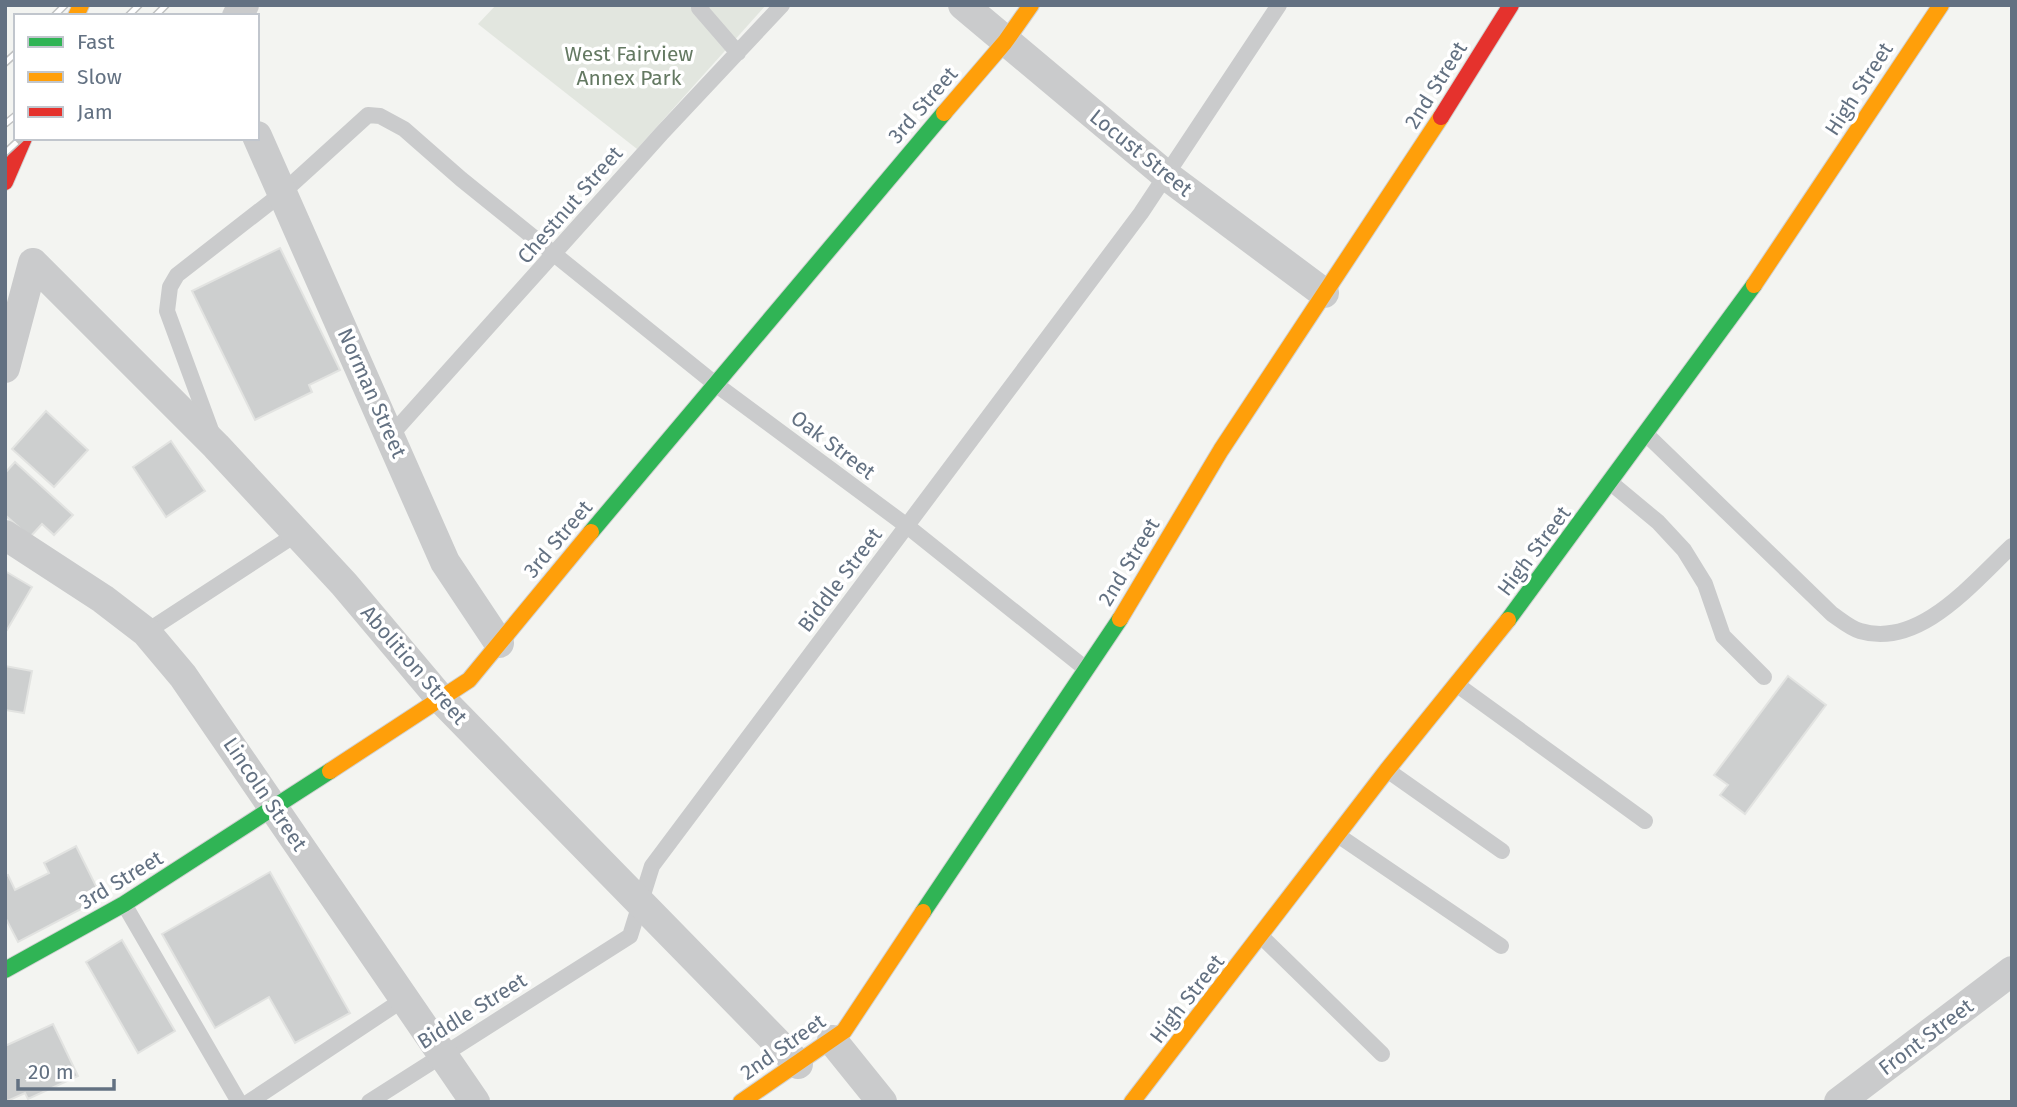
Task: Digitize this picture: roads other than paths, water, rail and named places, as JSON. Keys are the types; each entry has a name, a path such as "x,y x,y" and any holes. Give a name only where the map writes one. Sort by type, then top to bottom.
{"street":[{"name":"Locust Street","path":"963,5 1167,176 1324,293"},
{"name":"3rd Street","path":"5,970 124,904 469,680 714,383 1005,42 1031,5"},
{"name":"2nd Street","path":"741,1102 844,1031 1123,614 1221,450 1387,203 1511,5"},
{"name":"High Street","path":"1132,1102 1647,435 1748,295 1941,5"},
{"path":"5,182 23,140"},
{"name":"Norman Street","path":"259,140 445,562 499,643"},
{"name":"Abolition Street","path":"5,368 33,263 216,446 298,533 440,698 798,1064"},
{"name":"Lincoln Street","path":"5,535 103,598 146,632 183,676 475,1102"},
{"name":"Front Street","path":"1839,1102 2012,971"},
{"path":"832,1040 882,1102"}],"lane":[{"path":"702,5 699,8 738,53"},
{"name":"Chestnut Street","path":"391,435 662,133 782,5"},
{"name":"Biddle Street","path":"369,1102 629,936 652,866 1167,176 1279,5"},
{"name":"Oak Street","path":"216,446 167,311 170,287 177,275 281,194 368,116 380,116 430,149 554,255 714,383 906,526 1086,669"},
{"path":"1647,435 1832,614 1857,630 1880,635 1899,632 1923,622 1959,595 2012,546"},
{"path":"1611,483 1658,522 1684,550 1705,584 1723,636 1764,677"},
{"path":"146,632 298,533"},
{"path":"1456,684 1645,821"},
{"path":"1387,770 1502,851"},
{"path":"1339,836 1501,946"},
{"path":"124,904 239,1102"},
{"path":"1262,937 1382,1054"},
{"path":"249,1102 404,999"}],"railway":[{"path":"56,14 65,5"},
{"path":"130,14 139,5"},
{"path":"157,14 166,5"},
{"path":"5,63 14,55"},
{"path":"5,124 14,117"},
{"path":"5,153 19,140"}],"park label":[{"name":"West Fairview Annex Park","path":"629,66"}]}
